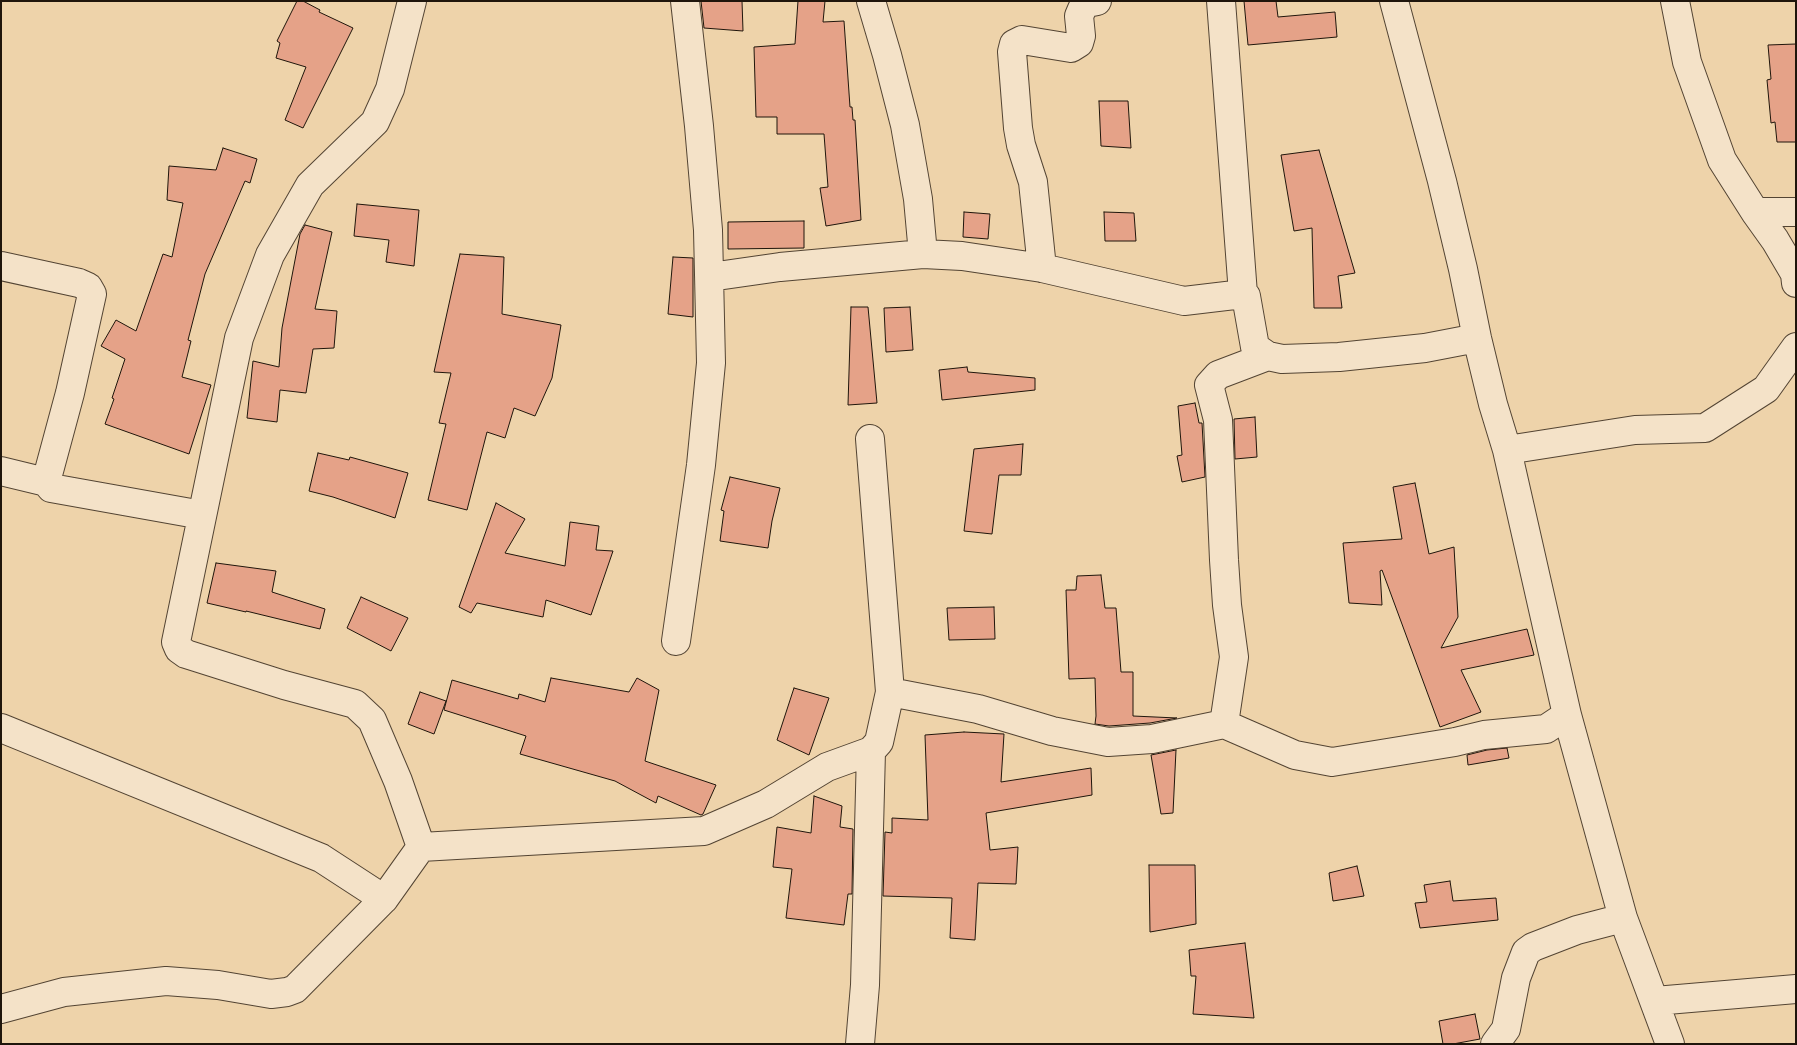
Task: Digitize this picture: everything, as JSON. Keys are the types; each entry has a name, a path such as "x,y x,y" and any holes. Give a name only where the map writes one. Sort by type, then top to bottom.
{"street":[{"path":"412,1 390,89 376,122 310,185 270,255 239,338 176,642 179,649 186,654 355,704 372,720 398,781 421,847"},
{"path":"676,641 704,437 711,363 710,276 699,126 685,1"},
{"path":"871,1 905,125 918,200 923,254"},
{"path":"1042,268 1033,182 1021,145 1018,128 1012,52 1014,44 1022,40 1070,48 1078,43 1081,36 1079,16 1082,9 1087,3 1097,1"},
{"path":"1221,1 1243,294 1246,296 1256,347 1268,356 1282,359 1339,358 1425,348 1477,338"},
{"path":"1394,1 1442,181 1493,404 1508,450 1567,715 1623,918 1670,1044"},
{"path":"1675,1 1687,62 1722,160 1775,240 1795,274 1796,283"},
{"path":"1755,212 1796,212"},
{"path":"710,276 780,267 923,254 962,256 1042,268 1184,301 1243,294"},
{"path":"1,266 79,283 88,287 92,294 70,393 46,482"},
{"path":"1508,450 1635,430 1705,428 1766,389 1796,347"},
{"path":"1224,724 1234,657 1227,605 1218,420 1209,385 1218,375 1268,356"},
{"path":"421,847 704,832 766,804 827,766 871,751 879,742 890,692 870,439"},
{"path":"1,471 46,482 51,488 61,491 202,515"},
{"path":"890,692 978,709 1052,732 1108,742 1152,739 1224,724 1295,755 1332,762 1484,736 1546,729 1567,715"},
{"path":"1,728 321,858 384,899"},
{"path":"860,1044 865,985 871,751"},
{"path":"1,1009 64,992 166,981 218,985 271,994 295,989 384,899 421,847"},
{"path":"1495,1044 1506,1029 1516,978 1526,952 1533,947 1577,930 1623,918"},
{"path":"1655,1002 1796,989"}],"building":[{"path":"297,1 303,1 320,10 319,12 353,28 303,128 285,120 306,67 276,58 280,43 277,41"},
{"path":"701,1 742,1 743,31 704,28"},
{"path":"798,1 825,1 823,22 844,21 850,107 852,107 853,120 855,120 861,220 826,226 820,188 828,187 824,134 777,134 777,117 756,117 754,47 795,44"},
{"path":"1244,1 1276,1 1278,17 1335,12 1337,37 1248,45"},
{"path":"1796,44 1796,142 1777,142 1775,122 1771,123 1767,80 1771,79 1768,45"},
{"path":"1099,101 1128,101 1131,148 1101,146"},
{"path":"223,148 257,159 250,183 245,181 205,274 188,340 191,341 182,377 211,385 189,454 105,424 125,359 101,346 116,320 136,331 163,254 172,257 183,203 167,200 169,166 216,170"},
{"path":"1319,150 1355,273 1338,276 1342,308 1314,308 1312,228 1294,231 1281,155"},
{"path":"357,204 419,210 414,266 386,262 389,240 354,236"},
{"path":"964,212 990,214 988,239 963,237"},
{"path":"1104,212 1134,213 1136,241 1105,241"},
{"path":"804,221 804,248 728,249 728,222"},
{"path":"305,225 332,232 315,309 337,311 334,348 313,349 306,393 280,390 277,422 247,418 253,361 279,367 282,328 300,234"},
{"path":"460,254 504,257 502,314 561,325 552,378 535,416 514,408 505,438 487,432 467,510 428,500 446,424 439,423 451,373 434,372"},
{"path":"673,257 693,258 693,317 668,314"},
{"path":"851,307 868,307 877,403 848,405"},
{"path":"910,307 913,350 886,352 884,308"},
{"path":"967,367 968,372 1035,378 1035,390 942,400 939,370"},
{"path":"1195,403 1199,423 1202,423 1205,477 1182,482 1177,456 1182,455 1178,406"},
{"path":"1255,417 1257,457 1235,459 1234,419"},
{"path":"1023,444 1021,475 999,475 992,534 964,531 974,449"},
{"path":"318,453 349,460 350,457 408,473 395,518 309,491"},
{"path":"730,477 780,488 768,548 720,541 724,511 721,510"},
{"path":"1415,483 1429,554 1454,547 1458,617 1441,648 1527,629 1534,655 1461,670 1481,712 1440,727 1382,570 1380,571 1382,605 1349,603 1343,543 1402,539 1393,487"},
{"path":"496,503 525,519 505,553 565,566 570,522 599,526 596,550 613,551 591,615 546,600 543,617 477,603 471,613 459,607"},
{"path":"216,563 276,571 272,592 325,609 320,629 207,603"},
{"path":"1101,575 1105,608 1116,608 1121,672 1133,672 1133,716 1177,718 1150,723 1109,726 1095,724 1095,678 1069,679 1066,590 1076,590 1077,576"},
{"path":"361,597 408,618 391,651 347,628"},
{"path":"994,607 995,639 949,640 947,608"},
{"path":"551,678 629,692 637,678 659,690 645,761 716,785 703,814 701,815 658,796 656,803 615,781 520,754 526,736 444,710 452,680 518,699 519,694 545,702"},
{"path":"794,688 829,698 809,755 777,740"},
{"path":"420,692 446,701 434,734 408,724"},
{"path":"964,732 1004,734 1001,782 1091,768 1092,795 986,813 990,850 1018,847 1016,884 978,883 975,940 950,938 952,898 883,896 885,832 892,833 892,818 928,820 925,735"},
{"path":"1507,748 1509,758 1468,765 1467,755"},
{"path":"1176,750 1173,813 1161,814 1151,755"},
{"path":"814,796 842,806 840,827 853,829 852,894 848,894 844,925 786,918 792,869 773,867 777,827 811,833"},
{"path":"1149,865 1195,865 1196,924 1150,932"},
{"path":"1357,866 1364,896 1333,901 1329,873"},
{"path":"1450,881 1453,901 1496,898 1498,920 1420,928 1415,903 1427,902 1424,885"},
{"path":"1245,943 1254,1018 1193,1014 1196,976 1191,976 1189,950"},
{"path":"1475,1014 1480,1039 1443,1044 1439,1021"}]}
